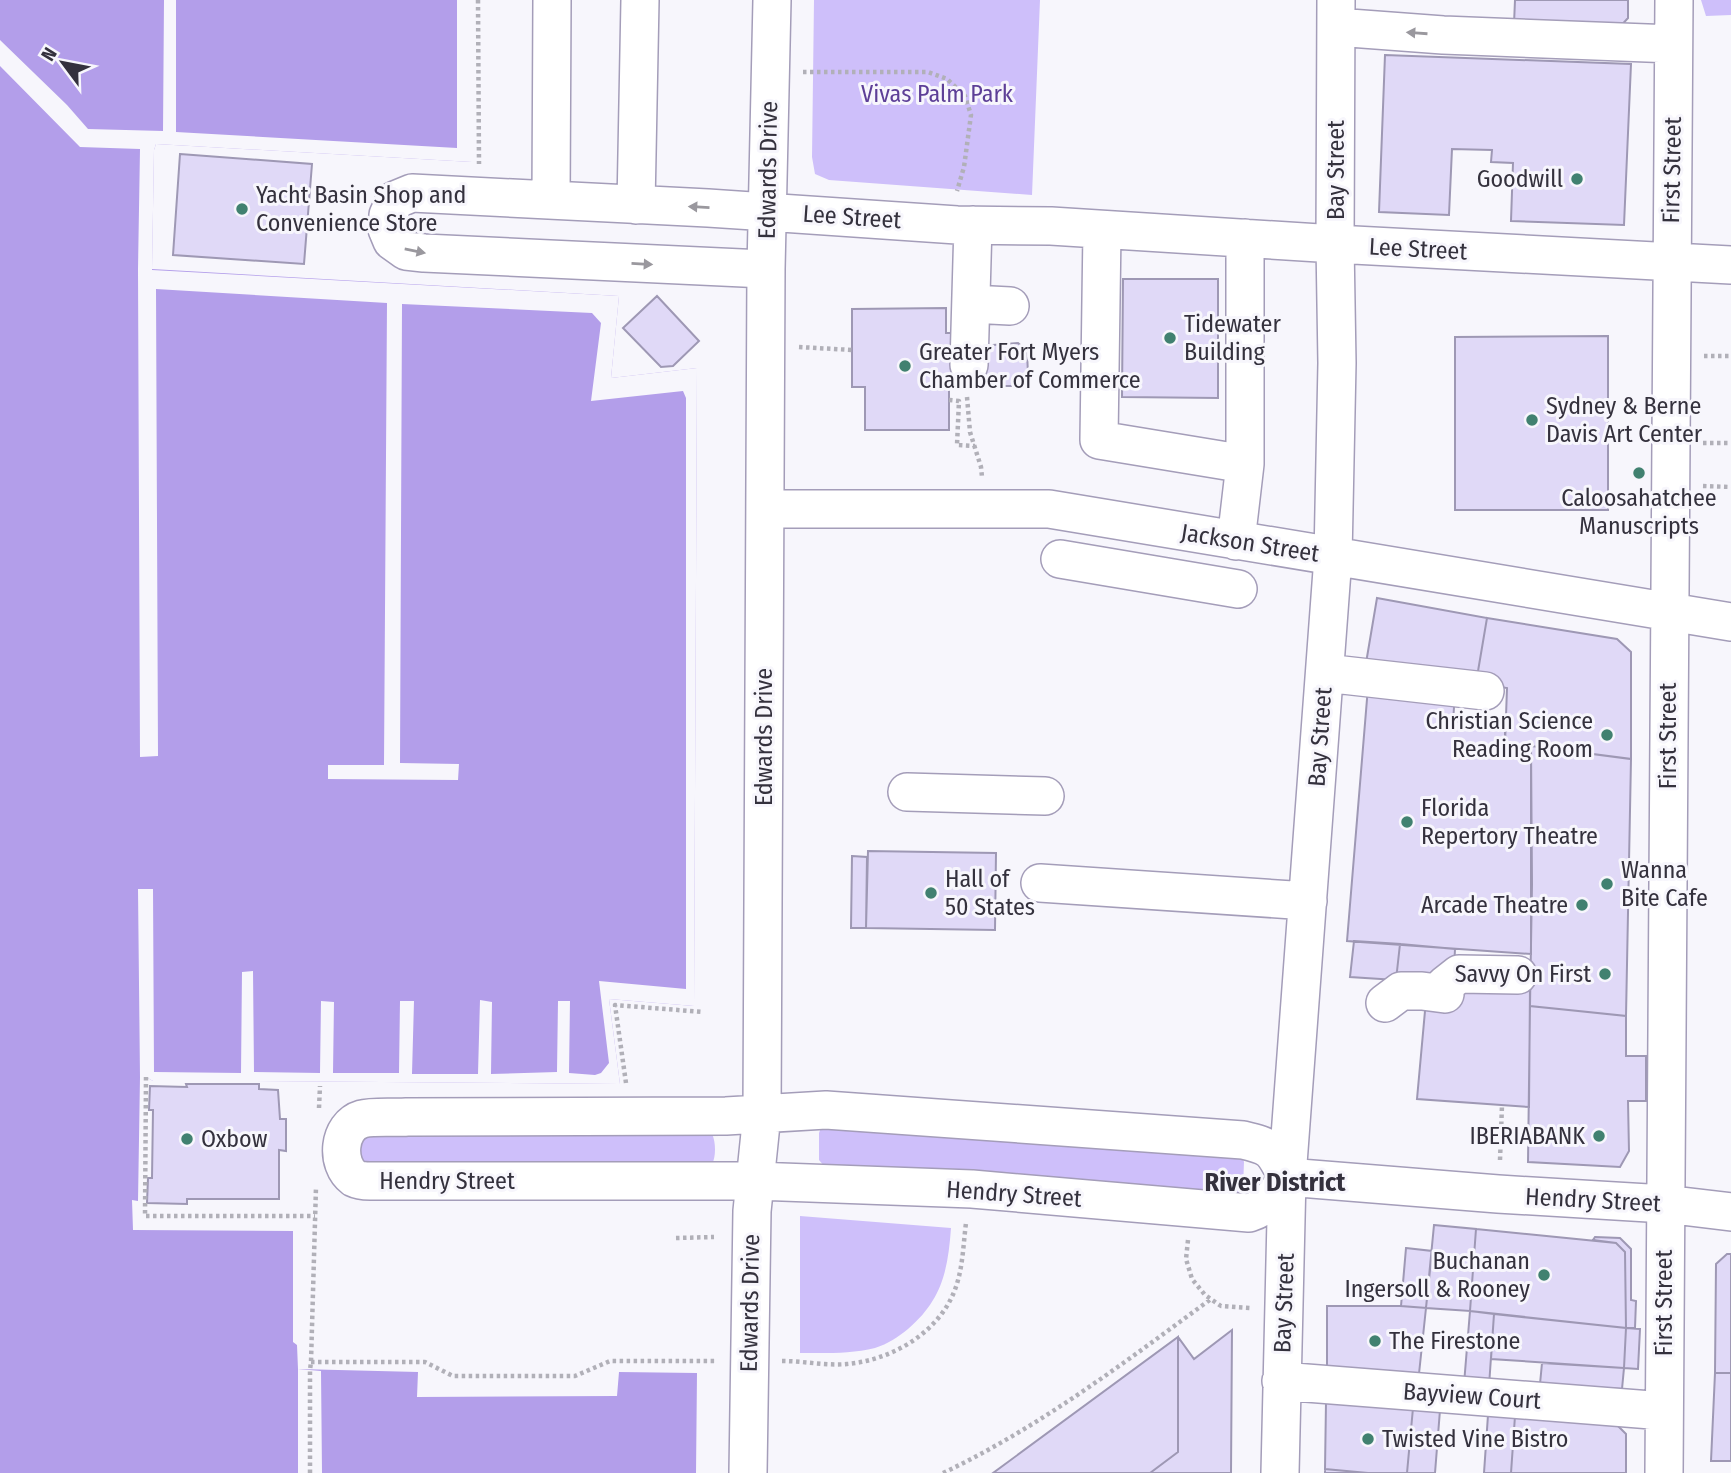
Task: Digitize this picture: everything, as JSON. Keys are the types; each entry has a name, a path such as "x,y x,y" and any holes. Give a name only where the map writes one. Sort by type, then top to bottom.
{"street":[{"path":"551,200 552,0"},
{"path":"636,205 640,0"},
{"name":"Edwards Drive","path":"748,1473 752,1211 762,1114 766,269 772,0"},
{"name":"First Street","path":"1664,1473 1674,0"},
{"path":"1336,14 1485,37 1673,44"},
{"name":"Bay Street","path":"1280,1473 1287,1177 1333,557 1337,363 1336,14"},
{"name":"Lee Street","path":"766,269 406,251 392,241 387,229 388,215 395,200 412,193 1731,265"},
{"path":"965,225 971,304 968,379"},
{"path":"1102,230 1099,440 1245,464"},
{"path":"1236,541 1245,464 1245,238"},
{"path":"971,304 1010,306"},
{"name":"Jackson Street","path":"765,509 1049,509 1731,622"},
{"path":"1060,559 1238,589"},
{"path":"1325,673 1485,691"},
{"path":"907,792 1045,796"},
{"path":"1040,883 1308,901"},
{"path":"1385,1003 1401,991 1445,994 1446,985 1458,974 1518,975"},
{"name":"Hendry Street","path":"826,1111 1242,1140 1262,1144 1274,1152 1287,1177 1274,1199 1260,1210 1249,1213 972,1189 755,1181 370,1181 355,1179 345,1167 341,1155 344,1133 361,1119 726,1116 826,1111"},
{"name":"Hendry Street","path":"1287,1177 1665,1204 1731,1212"},
{"name":"Bayview Court","path":"1281,1381 1664,1410"}],"path":[{"path":"478,0 478,196"},
{"path":"771,73 908,71 928,72 947,79 965,96 971,115 964,167 957,189 965,225"},
{"path":"767,345 852,350"},
{"path":"968,379 970,432 981,467 986,509"},
{"path":"949,400 958,401 957,445 975,446"},
{"path":"627,1090 615,1005 703,1012"},
{"path":"146,1077 145,1216 315,1216"},
{"path":"319,1113 320,1086"},
{"path":"1498,1194 1502,1105"},
{"path":"310,1473 310,1370 316,1181"},
{"path":"312,1362 425,1362 453,1376 575,1376 611,1362 751,1365 845,1364 869,1361 917,1340 945,1310 961,1269 972,1189"},
{"path":"1193,1209 1186,1259 1192,1279 1205,1295 1221,1306 1283,1310"},
{"path":"676,1238 714,1237"},
{"path":"943,1473 984,1454 1078,1396 1211,1299"}],"green space":[{"name":"Vivas Palm Park","path":"814,0 1040,0 1032,195 829,180 815,174 812,157"},
{"path":"1701,0 1731,0 1731,15 1706,16"},
{"path":"822,1125 1242,1156 1243,1188 1235,1197 825,1167 819,1160 819,1133"},
{"path":"712,1134 715,1149 712,1164 362,1166 359,1150 365,1135"},
{"path":"800,1216 951,1228 945,1271 929,1307 908,1329 880,1346 847,1352 800,1353"}],"shaded area":[{"path":"0,0 472,0 472,162 156,144 152,269 619,296 611,378 697,368 694,1006 609,999 620,1084 153,1081 140,1077 138,1201 132,1200 133,1230 293,1231 293,1342 297,1345 298,1369 418,1372 417,1397 617,1396 619,1372 697,1373 696,1473 0,1473"}],"pier":[{"path":"164,0 176,0 176,132 457,148 457,0 472,0 472,162 156,144 152,270 619,296 611,378 697,368 694,1006 609,999 620,1084 153,1081 140,1077 138,889 153,889 154,1072 241,1073 242,972 253,971 254,1072 320,1073 321,1001 334,1002 333,1073 399,1073 400,1001 414,1001 412,1074 478,1074 480,1000 492,1002 491,1074 557,1072 558,1001 570,1001 569,1073 595,1075 601,1073 609,1063 599,981 686,989 686,398 683,391 591,401 601,323 592,313 402,304 400,763 459,764 458,780 328,779 328,765 384,765 387,303 156,289 158,756 140,757 140,149 80,147 0,66 0,40 88,129 163,131"},
{"path":"298,1369 321,1371 322,1473 298,1473"}],"building":[{"path":"1515,0 1628,0 1628,18 1618,29 1514,24"},
{"path":"1385,55 1631,64 1624,225 1511,221 1513,163 1491,162 1492,150 1452,149 1449,215 1379,212"},
{"name":"Yacht Basin Shop and Convenience Store","path":"180,154 312,164 304,264 173,255"},
{"name":"Tidewater Building","path":"1123,279 1218,279 1218,398 1122,397"},
{"path":"657,296 699,341 673,366 661,367 623,328"},
{"name":"Greater Fort Myers Chamber of Commerce","path":"946,308 946,333 958,333 959,383 949,383 949,430 865,430 865,387 852,387 852,309"},
{"name":"Sydney & Berne Davis Art Center","path":"1608,336 1608,510 1455,510 1455,337"},
{"path":"1018,343 1027,351 1028,375 1017,386 994,386 985,376 986,353 993,345"},
{"path":"1377,598 1487,618 1476,683 1365,669"},
{"path":"1487,618 1617,639 1631,652 1631,759 1505,744 1507,688 1476,683"},
{"path":"1368,687 1455,693 1453,722 1505,721 1505,744 1531,746 1531,954 1347,941"},
{"path":"1531,746 1631,759 1626,1016 1530,1006"},
{"name":"Hall of 50 States","path":"868,851 996,853 995,930 866,928"},
{"path":"852,856 867,857 866,928 851,928"},
{"path":"1354,941 1400,944 1396,980 1350,977"},
{"path":"1400,944 1455,949 1454,970 1433,984 1396,980"},
{"path":"1461,981 1530,986 1529,1107 1417,1099 1426,1000"},
{"path":"1530,1006 1626,1016 1626,1056 1646,1056 1646,1101 1628,1101 1629,1151 1620,1167 1528,1162"},
{"path":"186,1084 259,1084 259,1089 278,1090 280,1119 286,1119 286,1151 279,1150 279,1199 187,1199 187,1204 147,1203 148,1178 152,1178 153,1110 149,1110 150,1086 187,1087"},
{"path":"1434,1225 1476,1229 1470,1311 1426,1308"},
{"path":"1476,1229 1616,1243 1625,1252 1626,1328 1470,1311"},
{"path":"1595,1237 1620,1238 1631,1249 1631,1300 1636,1301 1635,1328 1626,1328 1625,1252 1616,1243 1593,1240"},
{"path":"1406,1248 1432,1251 1426,1308 1401,1306"},
{"path":"1727,1254 1731,1254 1731,1373 1715,1373 1716,1264"},
{"name":"The Firestone","path":"1327,1306 1426,1308 1418,1383 1327,1374"},
{"path":"1470,1311 1494,1314 1489,1386 1464,1384"},
{"path":"1494,1314 1626,1328 1624,1368 1491,1359"},
{"path":"1626,1328 1640,1329 1638,1369 1624,1368"},
{"path":"1232,1330 1231,1473 993,1473 1178,1337 1194,1359"},
{"path":"1178,1337 1178,1452 1150,1473 993,1473"},
{"path":"1542,1363 1624,1368 1622,1389 1540,1384"},
{"path":"1715,1373 1731,1373 1731,1461 1711,1461"},
{"name":"Twisted Vine Bistro","path":"1326,1402 1413,1408 1407,1473 1325,1469"},
{"path":"1413,1408 1440,1410 1435,1473 1407,1473"},
{"path":"1488,1415 1515,1416 1511,1473 1484,1473"},
{"path":"1515,1416 1616,1424 1626,1434 1626,1473 1511,1473"},
{"path":"1325,1469 1368,1473 1325,1473"}],"place":[{"name":"Goodwill","path":"1577,179"},
{"name":"Yacht Basin Shop and Convenience Store","path":"242,209"},
{"name":"Tidewater Building","path":"1170,338"},
{"name":"Greater Fort Myers Chamber of Commerce","path":"905,366"},
{"name":"Sydney & Berne Davis Art Center","path":"1532,420"},
{"name":"Caloosahatchee Manuscripts","path":"1639,473"},
{"name":"Christian Science Reading Room","path":"1607,735"},
{"name":"Florida Repertory Theatre","path":"1407,822"},
{"name":"Wanna Bite Cafe","path":"1607,884"},
{"name":"Hall of 50 States","path":"931,893"},
{"name":"Arcade Theatre","path":"1582,905"},
{"name":"Savvy On First","path":"1605,974"},
{"name":"IBERIABANK","path":"1599,1136"},
{"name":"Oxbow","path":"187,1139"},
{"name":"Buchanan Ingersoll & Rooney","path":"1544,1275"},
{"name":"The Firestone","path":"1375,1341"},
{"name":"Twisted Vine Bistro","path":"1368,1439"}],"district":[{"name":"River District","path":"1275,1182"}]}
